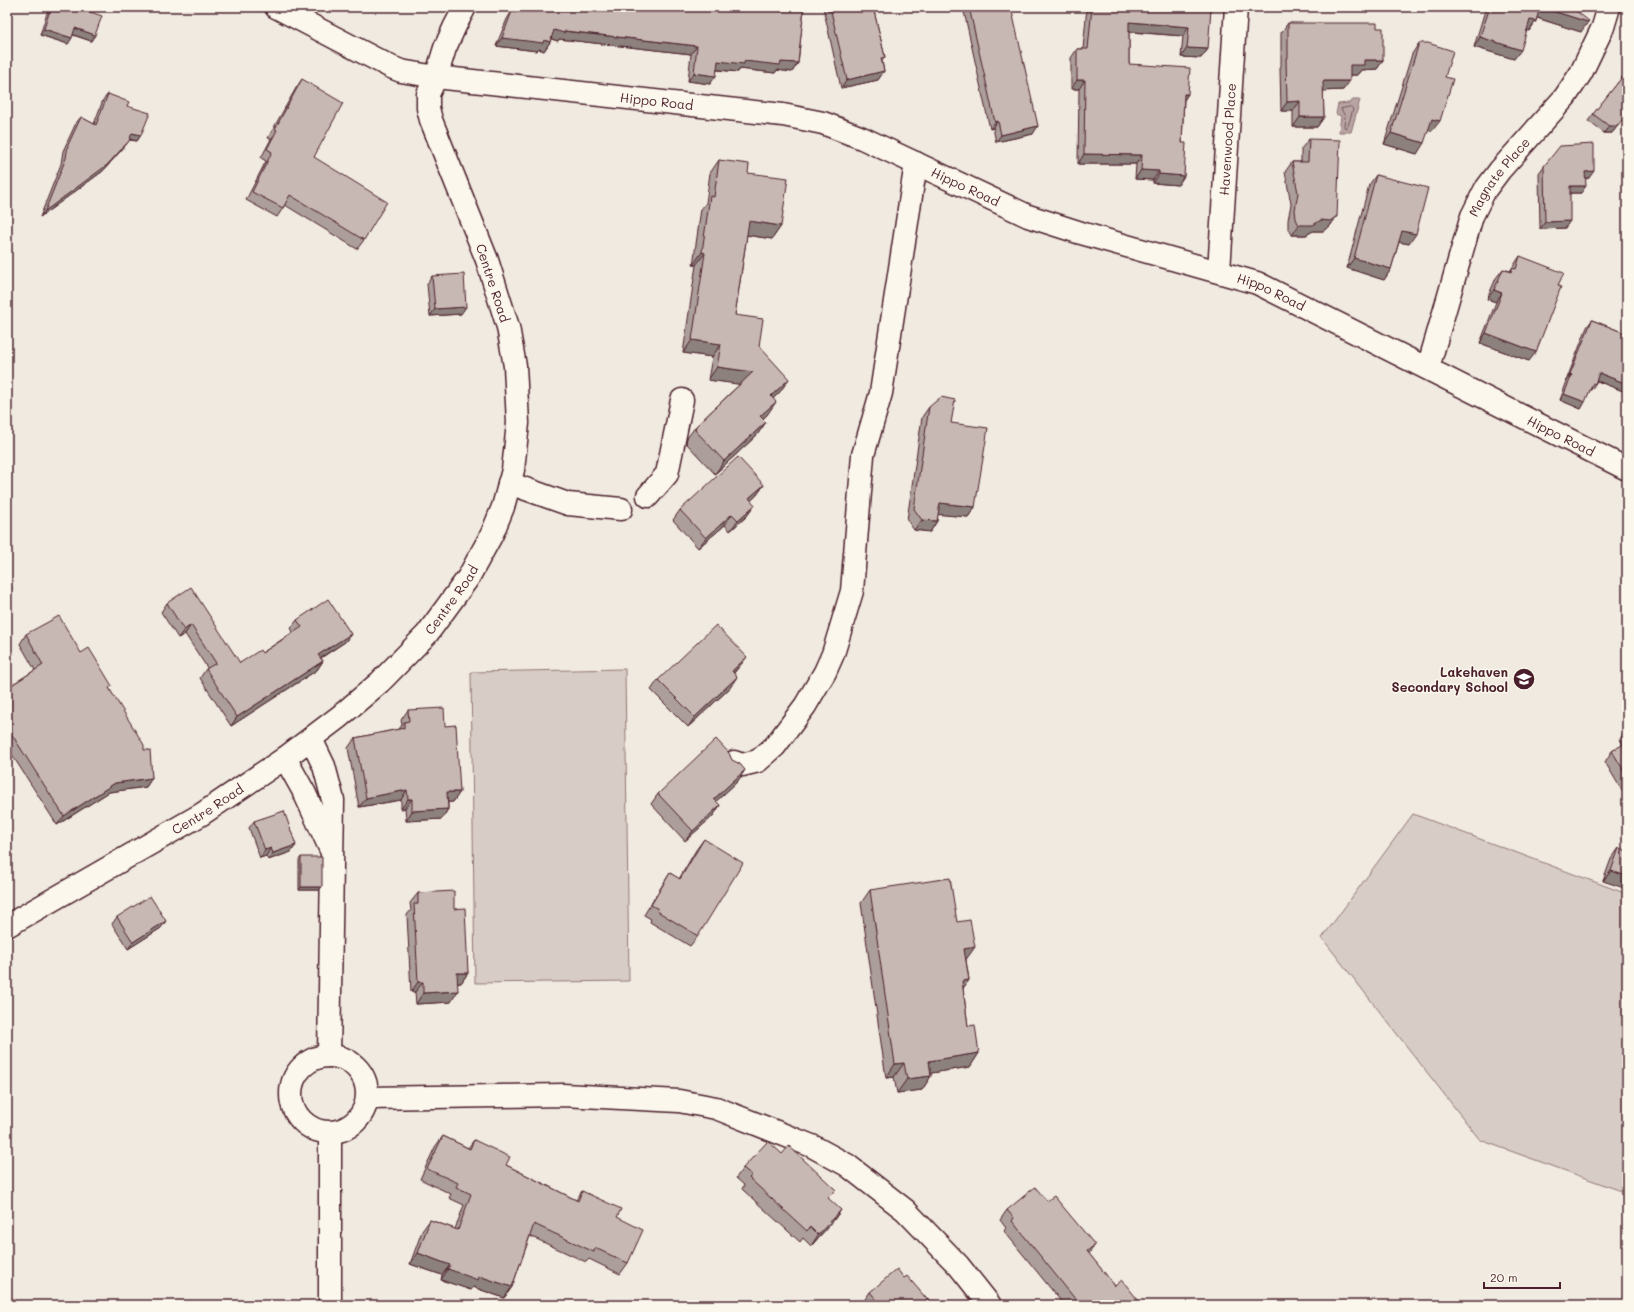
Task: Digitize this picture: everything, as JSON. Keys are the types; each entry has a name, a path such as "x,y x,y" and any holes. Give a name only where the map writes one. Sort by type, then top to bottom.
{"street":[{"name":"Hippo Road","path":"276,7 390,67 401,71 436,77 783,115 823,123 862,138 1028,216 1081,233 1257,283 1627,469"},
{"name":"Centre Road","path":"7,926 202,814 311,739 380,682 427,634 468,578 492,534 503,507 513,470 518,423 515,366 508,327 489,267 431,120 428,108 428,94 436,77 445,48 465,7"},
{"name":"Havenwood Place","path":"1219,271 1236,7"},
{"name":"Magnate Place","path":"1428,368 1472,216 1485,190 1500,170 1565,96 1581,74 1603,27 1609,7"},
{"path":"734,762 742,765 758,761 775,746 805,706 825,672 833,654 852,591 863,456 881,392 916,163"},
{"path":"648,496 667,474 682,400"},
{"path":"509,483 568,504 620,509"},
{"path":"311,739 324,766 333,800 329,1056"},
{"path":"285,758 304,792 333,854"},
{"path":"329,1056 342,1058 353,1064 361,1073 367,1085 368,1098 365,1108 359,1118 351,1126 341,1131 330,1133 317,1130 305,1124 296,1114 292,1102 291,1088 296,1076 304,1065 316,1058 329,1056"},
{"path":"368,1098 563,1095 679,1101 716,1108 812,1146 847,1165 906,1210 959,1266 990,1305"},
{"path":"330,1133 330,1305"}],"shaded area":[{"path":"625,669 629,981 475,983 471,672"},
{"path":"1413,814 1627,894 1627,1193 1480,1140 1322,938"}],"water":[{"path":"1353,100 1360,100 1351,132 1339,132 1341,116 1336,114 1338,104 1349,103"}],"building":[{"path":"51,7 82,7 82,9 102,16 95,35 75,28 72,38 44,29"},
{"path":"518,7 804,7 798,63 781,62 780,65 744,61 744,64 718,61 716,76 694,73 697,46 565,31 564,33 554,30 550,42 544,40 543,43 502,38 512,11 516,12"},
{"path":"830,7 873,7 885,57 881,58 884,71 847,80"},
{"path":"969,7 1011,7 1038,126 1001,135 998,121 995,122"},
{"path":"1092,7 1188,7 1211,9 1208,49 1187,48 1189,27 1129,22 1129,64 1190,68 1188,94 1184,94 1182,143 1186,143 1184,176 1159,174 1159,171 1141,170 1142,155 1084,154 1085,80 1077,80 1077,49 1088,49"},
{"path":"1490,7 1540,7 1536,21 1530,20 1521,50 1480,37"},
{"path":"1540,7 1571,7 1589,21 1588,22"},
{"path":"1288,23 1377,23 1377,28 1383,28 1383,60 1364,60 1364,65 1350,65 1350,81 1323,81 1324,117 1300,117 1300,101 1287,102 1286,58 1288,58"},
{"path":"1419,43 1428,43 1453,51 1445,77 1453,79 1440,121 1432,119 1424,143 1391,133"},
{"path":"1627,71 1627,114 1617,126 1609,126 1593,114"},
{"path":"302,79 343,103 314,157 387,202 364,240 290,195 283,208 252,192 272,152 267,149 277,130 275,129"},
{"path":"108,94 129,102 127,106 150,113 141,135 132,133 129,141 107,165 45,211 66,158 68,145 81,117 96,125"},
{"path":"1309,139 1340,140 1337,216 1330,221 1321,220 1313,225 1299,225 1296,219 1295,210 1298,193 1292,162 1308,162"},
{"path":"1594,144 1594,171 1585,172 1586,186 1570,186 1570,221 1545,222 1544,166 1560,146"},
{"path":"719,160 749,164 748,173 788,178 781,226 749,221 735,315 763,319 759,346 789,379 771,396 776,402 760,416 766,422 724,461 695,430 696,426 753,372 717,367 721,344 692,340 705,253 702,252 710,196 714,197"},
{"path":"1376,175 1428,188 1416,234 1402,231 1391,269 1354,258"},
{"path":"1520,256 1564,273 1558,285 1561,287 1536,352 1486,333 1502,293 1494,290 1503,269 1511,272 1512,268 1516,269"},
{"path":"464,274 466,307 435,309 432,276"},
{"path":"1592,320 1627,334 1627,384 1599,373 1585,402 1564,394 1572,375 1570,374"},
{"path":"941,397 955,400 951,423 988,428 975,507 940,503 937,521 922,520 914,509 929,407"},
{"path":"738,457 764,485 749,498 755,505 738,520 732,514 706,538 680,510"},
{"path":"7,579 12,588 7,591"},
{"path":"191,587 240,663 260,650 262,653 302,627 297,620 328,599 351,634 318,655 323,661 237,717 206,669 216,663 191,625 184,630 167,603"},
{"path":"59,616 81,653 89,648 112,686 109,688 144,745 144,750 150,750 152,778 115,783 64,816 7,727 7,688 43,665 26,634"},
{"path":"716,625 747,657 732,671 737,677 695,717 658,680"},
{"path":"444,708 445,726 456,725 460,792 447,792 448,809 412,811 412,799 408,799 407,790 366,798 355,738 404,728 404,722 409,721 408,710"},
{"path":"716,739 729,753 732,760 740,764 745,770 714,799 720,805 693,831 658,794"},
{"path":"1627,742 1627,776 1612,751"},
{"path":"284,811 296,845 273,853 271,848 265,850 254,821"},
{"path":"704,839 743,863 698,936 657,911 658,909 651,905 670,873 680,879"},
{"path":"1619,848 1627,851 1627,876 1611,871"},
{"path":"301,857 322,857 322,887 301,887"},
{"path":"950,878 957,922 970,920 975,947 964,949 969,980 962,981 968,1026 975,1025 979,1053 929,1061 931,1076 907,1079 904,1063 895,1064 870,890"},
{"path":"454,891 454,909 465,908 468,973 457,973 458,991 423,993 423,982 418,982 414,904 418,904 418,893"},
{"path":"150,896 166,921 133,942 117,917"},
{"path":"443,1136 470,1149 474,1140 510,1157 506,1165 578,1201 582,1191 621,1209 617,1217 643,1230 628,1263 595,1248 594,1252 534,1224 512,1287 479,1276 478,1280 448,1269 450,1265 418,1253 430,1220 458,1230 471,1194 456,1187 458,1183 427,1169"},
{"path":"768,1141 782,1154 789,1146 836,1190 828,1198 841,1210 818,1235 810,1227 807,1231 749,1178 752,1175 743,1168"},
{"path":"1035,1187 1047,1201 1054,1196 1095,1245 1087,1251 1115,1286 1122,1280 1142,1305 1080,1305 1012,1221 1014,1218 1007,1210"},
{"path":"897,1269 904,1278 907,1276 932,1305 881,1305 870,1292"},
{"path":"703,1300 710,1305 699,1305"}],"place":[{"name":"Lakehaven Secondary School","path":"1524,679"}]}
